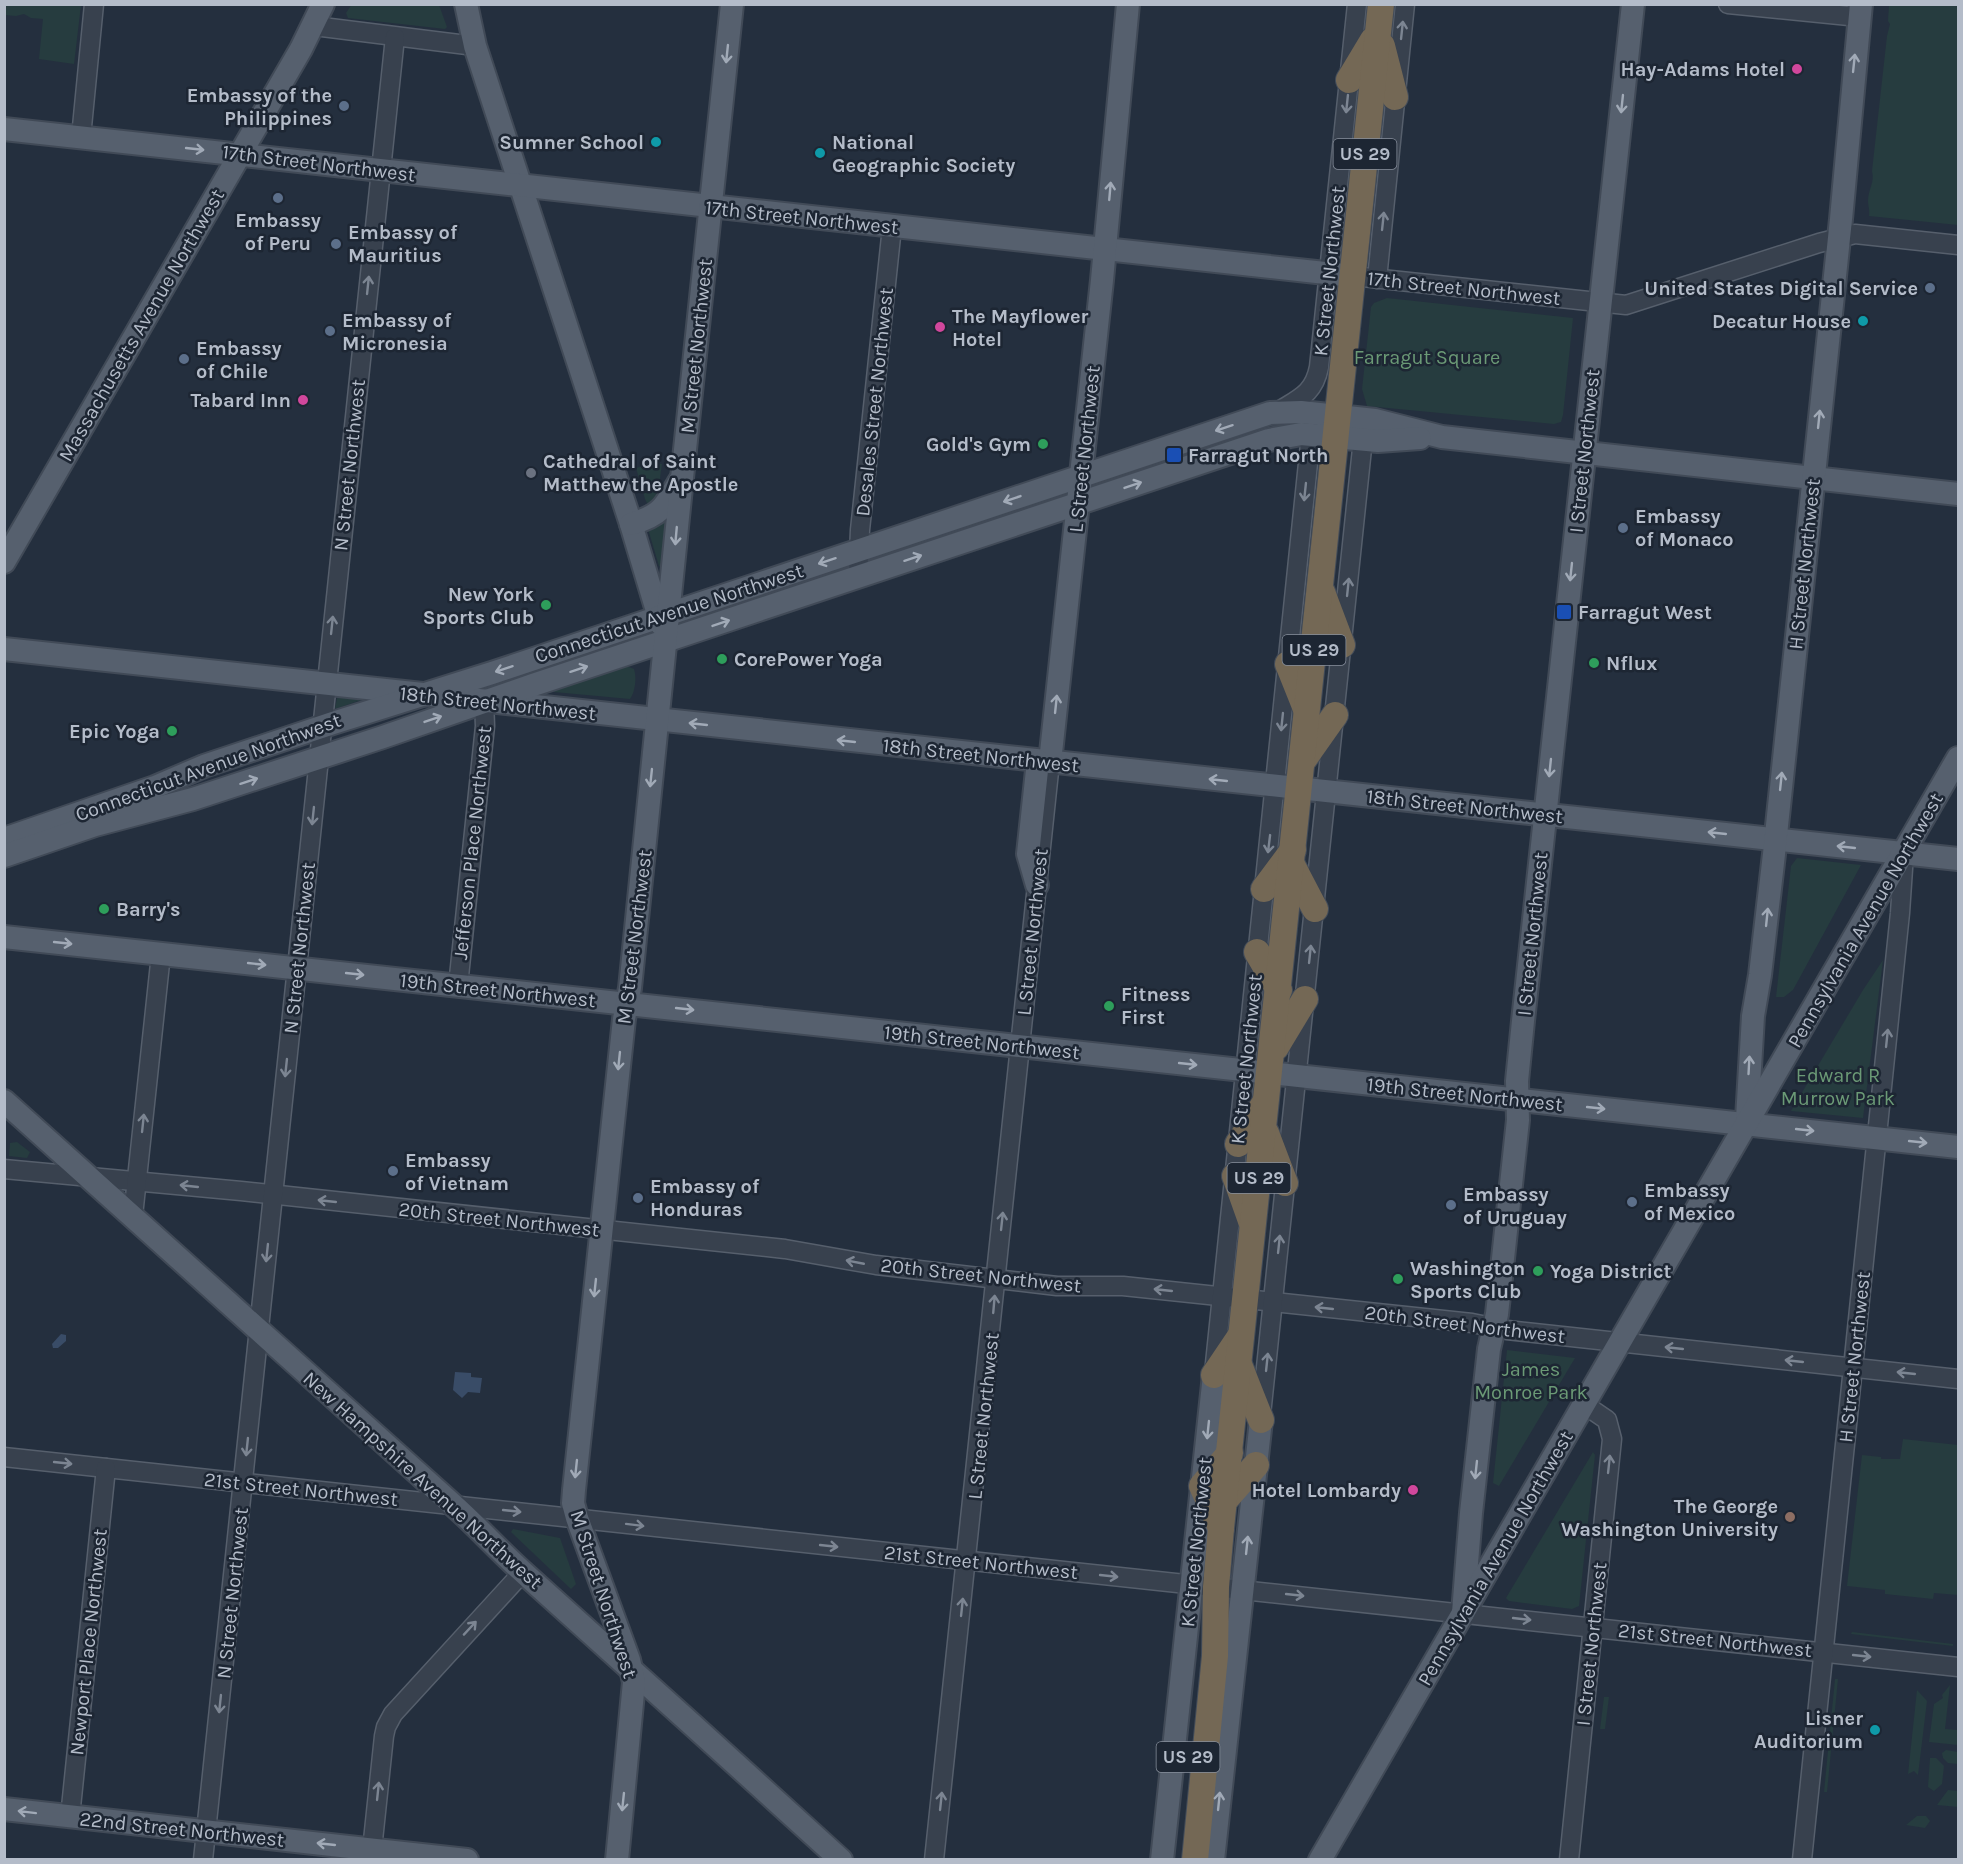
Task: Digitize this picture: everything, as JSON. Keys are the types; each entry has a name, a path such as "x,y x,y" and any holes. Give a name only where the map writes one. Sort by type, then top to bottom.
{"highway":[{"name":"K Street Northwest","path":"1178,1860 1204,1586 1221,1528 1239,1364 1242,1332 1234,1298 1254,1229 1267,1099 1263,1066 1279,990 1292,857 1287,787 1303,762 1320,586 1329,429 1353,276 1381,4"},
{"path":"1349,80 1378,32"},
{"path":"1378,32 1395,97"},
{"path":"1320,586 1342,645"},
{"path":"1288,664 1307,713"},
{"path":"1303,762 1335,715"},
{"path":"1264,889 1292,857 1315,909"},
{"path":"1257,952 1279,990"},
{"path":"1263,1066 1305,999"},
{"path":"1238,1144 1267,1099"},
{"path":"1264,1126 1285,1183"},
{"path":"1235,1176 1254,1229"},
{"path":"1214,1375 1242,1332"},
{"path":"1239,1364 1261,1420"},
{"path":"1221,1528 1202,1486 1230,1453"},
{"path":"1224,1501 1256,1465"},
{"name":"K Street Northwest","path":"1195,1860 1215,1656 1204,1586"}],"main road":[{"name":"Massachusetts Avenue Northwest","path":"4,562 314,26 323,4"},
{"name":"Massachusetts Avenue Northwest","path":"314,26 333,4"},
{"path":"456,4 475,46"},
{"path":"466,4 475,46 664,615"},
{"name":"M Street Northwest","path":"617,1860 634,1682 632,1669 573,1503 631,982 665,641 664,615 682,478 705,206 724,87 732,4"},
{"path":"1118,4 1115,30 1123,47"},
{"name":"L Street Northwest","path":"1037,885 1028,854 1064,627 1071,506 1094,348 1098,249 1128,4"},
{"name":"I Street Northwest","path":"1463,1613 1484,1391 1489,1349 1497,1314 1513,1171 1518,1120 1518,1071 1633,4"},
{"name":"H Street Northwest","path":"1747,1124 1753,1016 1760,975 1839,238 1860,11"},
{"name":"17th Street Northwest","path":"4,129 1353,276"},
{"name":"Connecticut Avenue Northwest","path":"4,839 155,787 204,766 1279,411 1329,429"},
{"path":"1329,429 1375,420 1443,437 1959,494"},
{"path":"1329,429 1378,441 1443,437"},
{"name":"Connecticut Avenue Northwest","path":"4,856 95,825 194,799 319,758 484,701 1275,439 1329,429"},
{"path":"632,524 653,517 662,510 682,478"},
{"name":"18th Street Northwest","path":"4,649 1959,859"},
{"name":"Pennsylvania Avenue Northwest","path":"1320,1860 1959,759"},
{"path":"4,827 151,778 204,766"},
{"path":"4,869 148,821 194,799"},
{"name":"19th Street Northwest","path":"4,937 1020,1046 1263,1066 1296,1076 1959,1147"},
{"name":"New Hampshire Avenue Northwest","path":"5,1107 90,1176 841,1860"},
{"name":"K Street Northwest","path":"1162,1860 1204,1586 1202,1486 1214,1375"},
{"path":"1213,1860 1261,1420"},
{"name":"22nd Street Northwest","path":"4,1809 467,1860"}],"street":[{"path":"81,137 94,4"},
{"name":"K Street Northwest","path":"1353,276 1349,80 1358,4"},
{"name":"K Street Northwest","path":"1279,411 1306,394 1315,384 1319,367 1353,276 1395,97 1405,4"},
{"path":"1728,4 1860,11"},
{"path":"314,26 475,46"},
{"name":"N Street Northwest","path":"203,1860 394,37"},
{"name":"Desales Street Northwest","path":"858,577 892,227"},
{"path":"1600,303 1633,304 1855,234 1959,245"},
{"name":"17th Street Northwest","path":"1353,276 1600,303"},
{"name":"K Street Northwest","path":"1214,1375 1234,1298 1235,1176 1238,1144 1263,1066 1257,952 1264,889 1287,787 1288,664 1329,429"},
{"path":"1261,1420 1363,439"},
{"name":"Jefferson Place Northwest","path":"458,986 485,726 484,701"},
{"name":"H Street Northwest","path":"1802,1860 1900,913 1904,854"},
{"name":"L Street Northwest","path":"934,1860 1037,885"},
{"path":"133,1216 161,954"},
{"name":"20th Street Northwest","path":"4,1169 785,1249 876,1265 1057,1286 1123,1286 1472,1323 1621,1342 1959,1379"},
{"name":"I Street Northwest","path":"1569,1860 1612,1439 1607,1420 1585,1405"},
{"name":"21st Street Northwest","path":"4,1457 1959,1667"},
{"name":"Newport Place Northwest","path":"70,1817 106,1468"},
{"path":"372,1850 385,1731 389,1720 523,1572"}],"green space":[{"path":"5,4 81,5 74,64 39,59 43,19 31,18 24,14 5,15"},
{"path":"352,4 439,5 447,27 445,29 348,18 346,13"},
{"path":"1889,5 1958,5 1958,225 1869,216 1868,197 1873,179 1872,171 1890,24 1888,21"},
{"name":"Farragut Square","path":"1387,298 1573,318 1561,422 1554,424 1367,406 1362,389 1371,307 1374,303"},
{"path":"652,463 662,464 657,500 650,504 645,499 636,468"},
{"path":"667,519 662,568 659,566 648,527"},
{"path":"626,666 634,669 635,673 634,689 630,699 554,692 554,689"},
{"path":"338,694 363,698 364,699 335,708"},
{"path":"1797,858 1861,865 1793,990 1784,997 1776,997 1791,866"},
{"name":"Edward R Murrow Park","path":"1883,960 1863,1118 1791,1111 1863,990"},
{"path":"17,1142 30,1152 27,1158 9,1156 10,1143"},
{"name":"James Monroe Park","path":"1507,1350 1575,1358 1499,1486 1493,1483"},
{"path":"1903,1439 1958,1445 1958,1595 1934,1593 1933,1599 1885,1594 1885,1590 1847,1586 1862,1455 1881,1457 1881,1459 1900,1459"},
{"path":"1593,1452 1595,1455 1579,1606 1572,1609 1509,1601 1506,1598"},
{"path":"513,1529 560,1538 576,1584 571,1589 511,1532"},
{"path":"1852,1632 1953,1644 1953,1646 1851,1634"},
{"path":"1835,1679 1838,1679 1827,1792 1824,1792"},
{"path":"1950,1685 1945,1729 1958,1730 1958,1745 1929,1742 1934,1704 1943,1698 1942,1695"},
{"path":"1917,1690 1927,1701 1918,1775 1914,1771 1908,1774"},
{"path":"1604,1697 1609,1697 1605,1729 1600,1729"},
{"path":"1946,1750 1958,1752 1958,1764 1948,1763 1943,1758 1942,1753"},
{"path":"1930,1758 1936,1758 1944,1766 1942,1784 1934,1791 1928,1787"},
{"path":"1948,1790 1958,1791 1958,1807 1937,1805"},
{"path":"1917,1816 1926,1816 1930,1821 1925,1828 1906,1825"}],"water":[{"path":"61,1334 66,1335 66,1341 58,1348 53,1348 52,1344"},
{"path":"455,1372 471,1373 471,1377 482,1378 480,1393 468,1392 462,1398 453,1390"}],"place":[{"name":"Hay-Adams Hotel","path":"1797,69"},
{"name":"Embassy of the Philippines","path":"344,106"},
{"name":"Sumner School","path":"656,142"},
{"name":"National Geographic Society","path":"820,153"},
{"name":"Embassy of Peru","path":"278,198"},
{"name":"Embassy of Mauritius","path":"336,244"},
{"name":"United States Digital Service","path":"1930,288"},
{"name":"Decatur House","path":"1863,321"},
{"name":"The Mayflower Hotel","path":"940,327"},
{"name":"Embassy of Micronesia","path":"330,331"},
{"name":"Embassy of Chile","path":"184,359"},
{"name":"Tabard Inn","path":"303,400"},
{"name":"Gold's Gym","path":"1043,444"},
{"name":"Farragut North","path":"1174,455"},
{"name":"Cathedral of Saint Matthew the Apostle","path":"531,473"},
{"name":"Embassy of Monaco","path":"1623,528"},
{"name":"New York Sports Club","path":"546,605"},
{"name":"Farragut West","path":"1564,612"},
{"name":"CorePower Yoga","path":"722,659"},
{"name":"Nflux","path":"1594,663"},
{"name":"Epic Yoga","path":"172,731"},
{"name":"Barry's","path":"104,909"},
{"name":"Fitness First","path":"1109,1006"},
{"name":"Embassy of Vietnam","path":"393,1171"},
{"name":"Embassy of Honduras","path":"638,1198"},
{"name":"Embassy of Mexico","path":"1632,1202"},
{"name":"Embassy of Uruguay","path":"1451,1205"},
{"name":"Yoga District","path":"1538,1271"},
{"name":"Washington Sports Club","path":"1398,1279"},
{"name":"Hotel Lombardy","path":"1413,1490"},
{"name":"The George Washington University","path":"1790,1517"},
{"name":"Lisner Auditorium","path":"1875,1730"}]}
